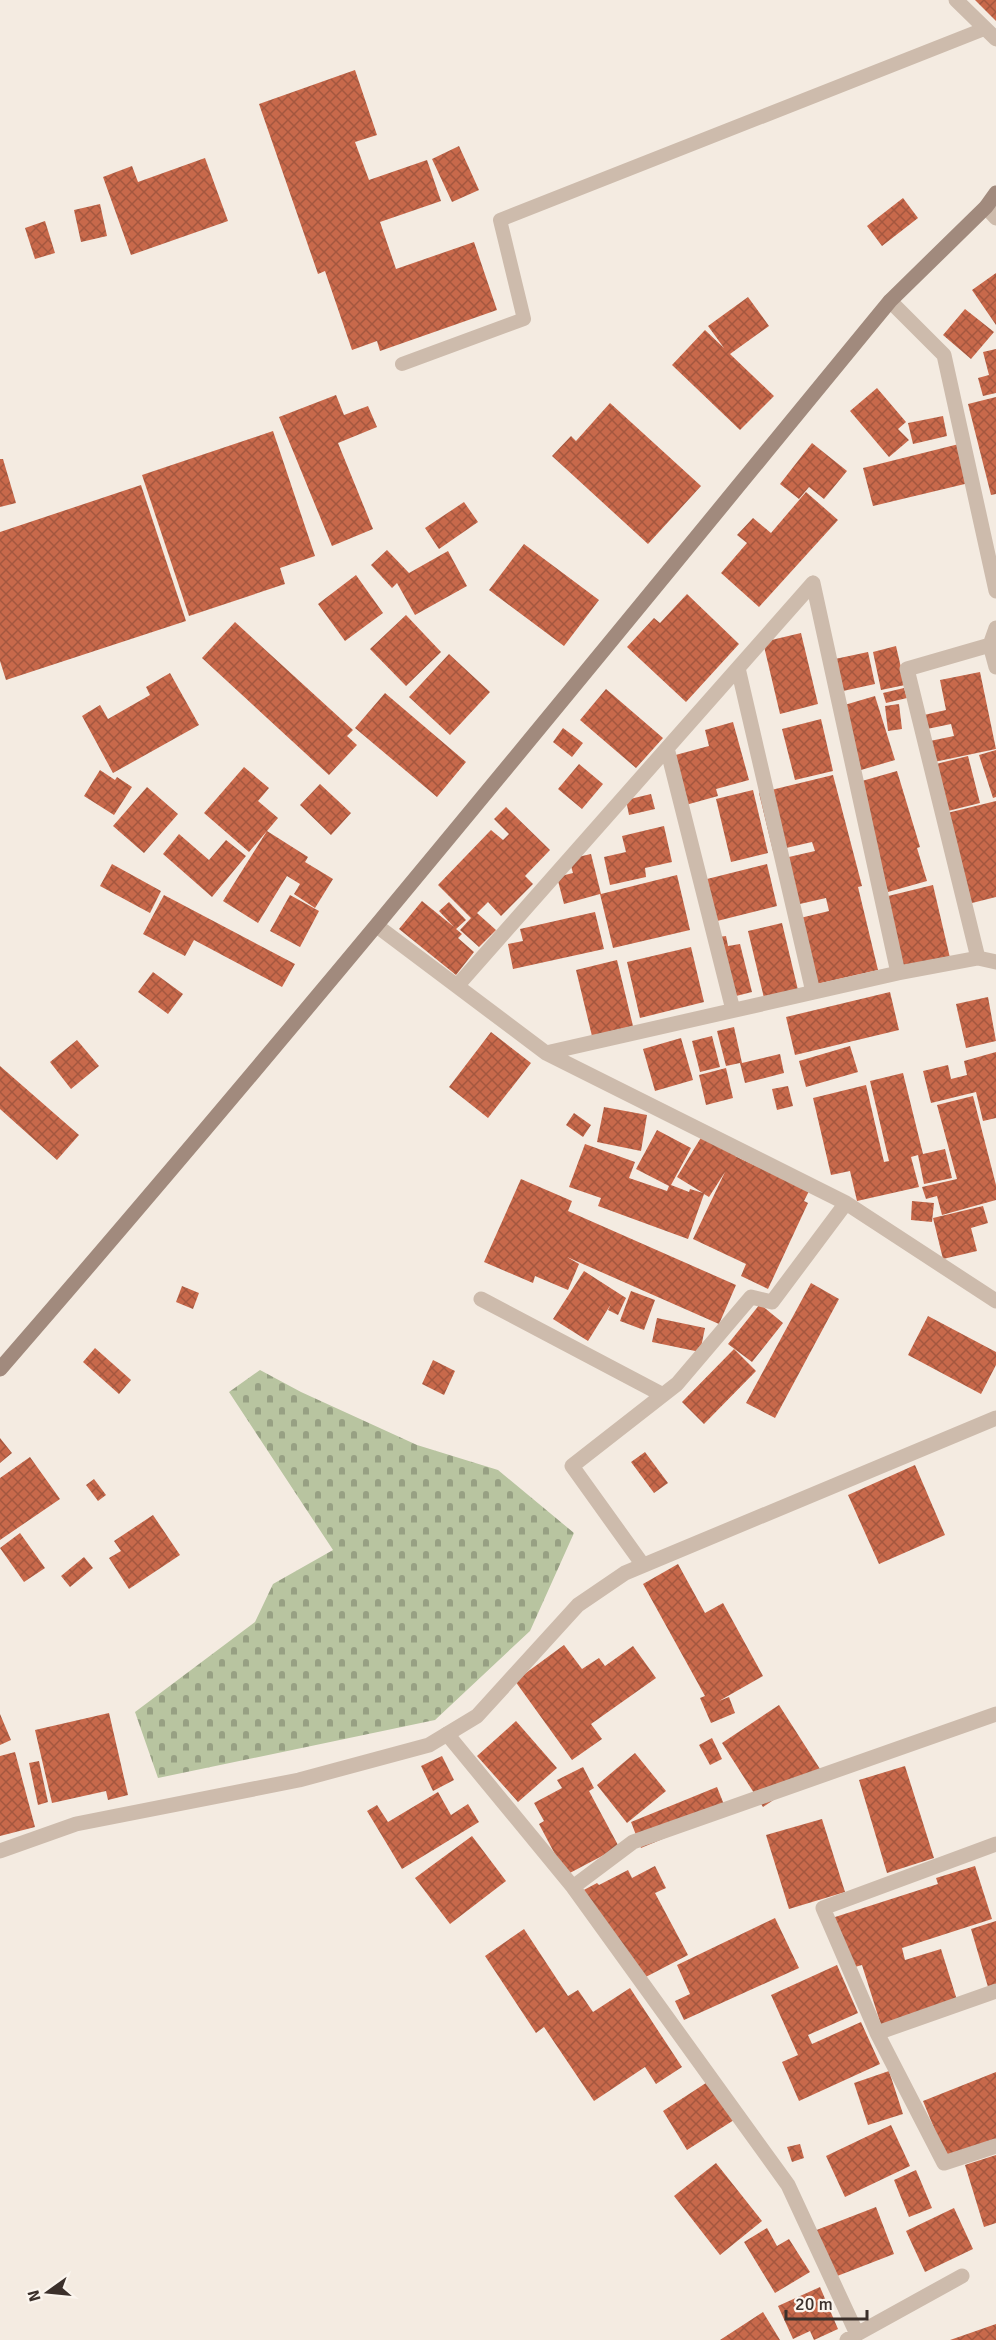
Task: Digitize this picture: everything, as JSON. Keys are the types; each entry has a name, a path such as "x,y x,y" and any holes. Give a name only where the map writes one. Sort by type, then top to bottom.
{"main road":[{"path":"0,1369 148,1198 377,926 890,301 991,212 996,193"}],"street":[{"path":"956,0 990,34"},
{"path":"890,301 944,356 996,591"},
{"path":"457,986 813,583 898,973"},
{"path":"996,628 993,644 996,667"},
{"path":"978,958 907,669 993,644"},
{"path":"738,668 813,992"},
{"path":"667,748 733,1010"},
{"path":"377,926 546,1053 846,1203 996,1301"},
{"path":"546,1053 898,973 978,958 996,962"},
{"path":"643,1565 572,1466 677,1384 751,1297 772,1302 846,1203"},
{"path":"481,1299 663,1395"},
{"path":"0,1851 76,1824 299,1780 429,1745 477,1716 578,1605 625,1573 996,1418"},
{"path":"573,1887 633,1842 996,1714"},
{"path":"447,1734 573,1887 788,2185 852,2337 962,2276"},
{"path":"996,1844 823,1908 877,2033 944,2163 996,2146"},
{"path":"877,2033 996,1991"}],"lane":[{"path":"402,364 524,319 500,220 990,34"}],"green space":[{"path":"260,1370 301,1392 417,1445 498,1470 574,1533 530,1631 435,1720 158,1778 135,1712 255,1622 273,1584 333,1550 229,1392"}],"building":[{"path":"975,0 996,0 996,21"},
{"path":"355,70 377,135 355,142 369,180 427,160 441,201 380,222 396,269 474,242 497,310 380,351 377,341 352,350 325,271 318,274 259,104"},
{"path":"459,146 479,190 452,202 432,159"},
{"path":"205,158 228,221 131,255 103,177 132,166 138,182"},
{"path":"903,198 918,218 882,246 867,226"},
{"path":"100,204 107,236 81,242 74,210"},
{"path":"45,221 55,253 35,259 25,228"},
{"path":"996,273 996,325 972,290"},
{"path":"748,297 769,326 730,354 774,396 740,430 672,365 705,330 724,348 708,326"},
{"path":"965,309 994,332 971,359 943,335"},
{"path":"996,349 996,393 983,396 978,378 989,375 983,352"},
{"path":"877,388 906,422 898,429 909,440 889,457 850,411"},
{"path":"336,395 344,415 368,406 377,427 338,443 373,529 332,546 279,417"},
{"path":"996,397 996,494 991,495 968,404"},
{"path":"610,403 701,486 648,544 552,456 571,436 576,441"},
{"path":"943,416 947,436 913,444 908,423"},
{"path":"273,431 315,556 280,568 285,584 189,616 142,475"},
{"path":"812,443 847,471 824,499 809,487 799,499 780,484"},
{"path":"959,444 969,483 873,506 863,468"},
{"path":"0,459 3,459 16,503 0,507"},
{"path":"141,485 186,621 6,680 0,661 0,532"},
{"path":"806,492 838,520 759,607 721,573 747,543 737,535 753,518 771,533"},
{"path":"464,502 478,522 439,549 425,528"},
{"path":"524,544 599,600 564,646 489,590"},
{"path":"387,550 409,573 448,551 467,586 415,615 397,583 392,588 371,565"},
{"path":"356,575 383,613 345,641 318,604"},
{"path":"687,594 739,644 686,702 627,647 654,618 660,623"},
{"path":"406,615 441,652 406,686 370,649"},
{"path":"235,622 353,730 347,736 357,745 329,775 202,658"},
{"path":"801,633 818,704 780,714 763,642"},
{"path":"896,646 905,685 881,690 873,652"},
{"path":"868,652 875,684 843,691 835,659"},
{"path":"449,654 490,692 450,735 409,697"},
{"path":"980,672 996,749 934,762 930,741 954,736 951,724 927,729 924,715 946,710 940,680"},
{"path":"170,673 199,725 113,773 82,716 100,705 108,719 150,695 146,687"},
{"path":"904,688 907,698 886,703 883,693"},
{"path":"606,689 663,738 636,768 580,720"},
{"path":"385,693 466,762 437,797 355,728"},
{"path":"875,696 895,760 861,770 841,706"},
{"path":"899,704 902,729 888,731 885,706"},
{"path":"821,719 833,771 795,780 782,729"},
{"path":"733,722 749,780 716,789 718,796 682,806 668,757 709,746 705,730"},
{"path":"563,728 583,743 572,757 553,742"},
{"path":"996,750 996,797 993,798 979,755"},
{"path":"968,756 980,803 944,812 932,765"},
{"path":"579,764 603,784 582,809 558,789"},
{"path":"244,767 269,788 258,801 278,818 249,852 204,813"},
{"path":"100,770 132,787 114,815 84,796"},
{"path":"897,771 920,847 917,848 927,881 888,892 855,783"},
{"path":"833,775 862,886 858,887 878,970 808,986 792,920 829,911 826,898 791,906 780,859 815,851 812,842 773,851 759,793"},
{"path":"320,784 351,813 331,835 300,805"},
{"path":"147,787 178,814 144,853 113,826"},
{"path":"753,790 768,853 731,862 716,799"},
{"path":"651,794 655,809 629,815 626,800"},
{"path":"996,801 996,897 964,905 943,814"},
{"path":"506,807 550,850 525,876 533,884 501,916 488,902 477,913 496,930 479,947 460,930 471,918 438,885 491,830 503,840 509,834 494,819"},
{"path":"664,826 672,862 645,868 646,877 610,885 604,857 626,852 622,836"},
{"path":"267,831 308,857 305,862 333,879 315,908 294,894 300,884 287,876 258,923 223,901"},
{"path":"179,834 209,860 226,840 246,856 212,897 163,854"},
{"path":"591,854 601,894 677,875 690,930 613,948 600,894 564,904 557,877 573,873 569,859"},
{"path":"112,864 161,891 150,913 100,886"},
{"path":"767,864 777,906 713,922 703,880"},
{"path":"933,885 950,958 897,970 880,898"},
{"path":"164,895 295,964 282,987 194,940 185,956 143,934"},
{"path":"290,895 319,911 300,947 270,931"},
{"path":"422,901 454,927 439,911 449,902 466,920 456,929 462,934 458,938 474,952 456,975 399,929"},
{"path":"595,912 604,949 513,969 508,944 523,941 520,929"},
{"path":"782,923 798,990 764,998 748,931"},
{"path":"726,936 728,946 740,944 752,992 732,997 718,937"},
{"path":"691,947 704,1002 640,1018 627,962"},
{"path":"617,960 633,1026 592,1036 576,970"},
{"path":"153,972 183,994 168,1014 138,992"},
{"path":"890,992 899,1030 795,1055 786,1017"},
{"path":"988,997 996,1041 966,1048 956,1004"},
{"path":"734,1027 742,1063 780,1054 784,1073 745,1083 740,1063 726,1066 717,1031"},
{"path":"491,1032 531,1063 488,1118 449,1087"},
{"path":"712,1036 720,1067 700,1072 692,1041"},
{"path":"681,1038 693,1080 655,1091 643,1049"},
{"path":"77,1040 99,1066 71,1089 50,1062"},
{"path":"850,1046 858,1072 806,1087 799,1061"},
{"path":"996,1052 996,1118 983,1121 976,1092 931,1103 923,1071 948,1065 951,1079 967,1075 964,1061"},
{"path":"0,1066 79,1135 57,1160 0,1109"},
{"path":"726,1068 733,1098 706,1105 699,1075"},
{"path":"903,1073 923,1154 945,1149 952,1178 924,1184 918,1155 911,1157 919,1187 857,1201 850,1171 831,1175 813,1098 866,1085 884,1162 889,1161 870,1081"},
{"path":"788,1086 793,1106 777,1110 772,1089"},
{"path":"973,1096 996,1185 996,1200 942,1215 937,1196 926,1199 922,1187 957,1179 937,1105"},
{"path":"604,1107 647,1115 641,1151 597,1142"},
{"path":"574,1113 591,1125 583,1137 566,1125"},
{"path":"657,1130 691,1148 671,1185 689,1192 690,1189 703,1193 677,1177 705,1131 737,1151 735,1156 809,1191 804,1201 808,1203 768,1289 741,1276 746,1264 693,1239 725,1172 709,1197 704,1194 688,1239 598,1206 601,1198 569,1187 585,1144 635,1162 629,1178 667,1191 669,1186 636,1169"},
{"path":"521,1179 572,1201 568,1211 736,1285 719,1324 567,1257 579,1264 568,1290 535,1276 533,1283 484,1262"},
{"path":"912,1201 934,1203 932,1222 911,1220"},
{"path":"983,1206 988,1223 971,1228 977,1251 943,1259 933,1218"},
{"path":"584,1271 626,1298 618,1315 608,1310 611,1304 588,1341 553,1319"},
{"path":"811,1283 839,1299 775,1418 746,1403"},
{"path":"182,1286 199,1293 193,1309 176,1302"},
{"path":"631,1291 655,1300 644,1330 620,1321"},
{"path":"760,1304 783,1323 752,1362 728,1344"},
{"path":"928,1316 996,1352 996,1365 981,1394 908,1355"},
{"path":"657,1318 705,1328 700,1352 652,1342"},
{"path":"95,1348 131,1380 119,1394 83,1362"},
{"path":"734,1349 756,1371 704,1424 682,1402"},
{"path":"433,1360 455,1371 444,1395 422,1384"},
{"path":"0,1438 12,1453 0,1463"},
{"path":"645,1452 668,1483 654,1493 631,1462"},
{"path":"30,1457 60,1499 0,1540 0,1478"},
{"path":"915,1465 945,1535 879,1564 848,1495"},
{"path":"94,1479 106,1495 98,1501 86,1485"},
{"path":"153,1515 180,1555 129,1589 109,1558 121,1551 114,1541"},
{"path":"20,1533 45,1568 24,1582 0,1548"},
{"path":"84,1557 93,1568 70,1587 61,1576"},
{"path":"678,1564 705,1613 723,1603 763,1676 719,1701 729,1697 735,1713 711,1723 700,1698 705,1696 643,1584"},
{"path":"564,1645 582,1669 599,1658 605,1666 633,1646 656,1678 591,1724 602,1739 572,1760 515,1681"},
{"path":"779,1705 820,1769 763,1807 722,1743"},
{"path":"109,1713 128,1795 108,1800 106,1791 52,1803 35,1730"},
{"path":"0,1714 11,1740 0,1745"},
{"path":"516,1721 557,1768 518,1802 477,1756"},
{"path":"712,1738 722,1759 710,1765 699,1745"},
{"path":"15,1752 35,1827 0,1836 0,1756"},
{"path":"635,1753 666,1791 627,1823 597,1785"},
{"path":"442,1756 454,1780 433,1791 421,1766"},
{"path":"39,1761 48,1802 38,1805 29,1763"},
{"path":"905,1766 934,1858 887,1873 859,1780"},
{"path":"583,1767 594,1788 589,1791 619,1847 566,1875 539,1824 544,1821 534,1803 562,1788 557,1780"},
{"path":"717,1787 727,1812 641,1848 631,1822"},
{"path":"438,1792 451,1815 468,1804 479,1822 402,1869 367,1811 377,1805 388,1822"},
{"path":"822,1819 845,1892 789,1909 766,1835"},
{"path":"472,1836 506,1881 450,1924 415,1878"},
{"path":"655,1866 666,1888 655,1893 688,1955 640,1980 580,1892 628,1870 632,1878"},
{"path":"975,1866 992,1919 902,1948 905,1960 941,1949 957,2000 881,2025 862,1965 848,1969 832,1918 938,1884 936,1878"},
{"path":"775,1918 799,1968 684,2020 675,2001 690,1994 677,1965"},
{"path":"996,1921 996,1984 988,1987 971,1929"},
{"path":"524,1929 568,1996 578,1990 593,2012 630,1988 682,2067 656,2084 645,2067 594,2101 544,2027 536,2033 485,1956"},
{"path":"837,1965 858,2013 808,2035 812,2044 861,2022 880,2064 799,2101 782,2062 798,2055 771,1995"},
{"path":"889,2071 903,2114 868,2125 854,2083"},
{"path":"996,2072 996,2141 947,2160 923,2101"},
{"path":"709,2081 734,2120 687,2150 663,2111"},
{"path":"891,2125 910,2166 845,2197 826,2156"},
{"path":"800,2144 804,2158 792,2162 787,2147"},
{"path":"996,2155 996,2223 984,2227 965,2165"},
{"path":"716,2163 762,2221 720,2255 674,2196"},
{"path":"916,2170 932,2208 909,2217 894,2180"},
{"path":"876,2207 894,2254 832,2278 814,2231"},
{"path":"954,2208 973,2249 925,2272 906,2231"},
{"path":"767,2228 777,2246 789,2239 810,2272 775,2293 744,2242"},
{"path":"820,2287 838,2329 814,2340 810,2331 793,2339 778,2306"},
{"path":"763,2312 780,2340 720,2340"},
{"path":"996,2324 996,2340 950,2340"}]}
